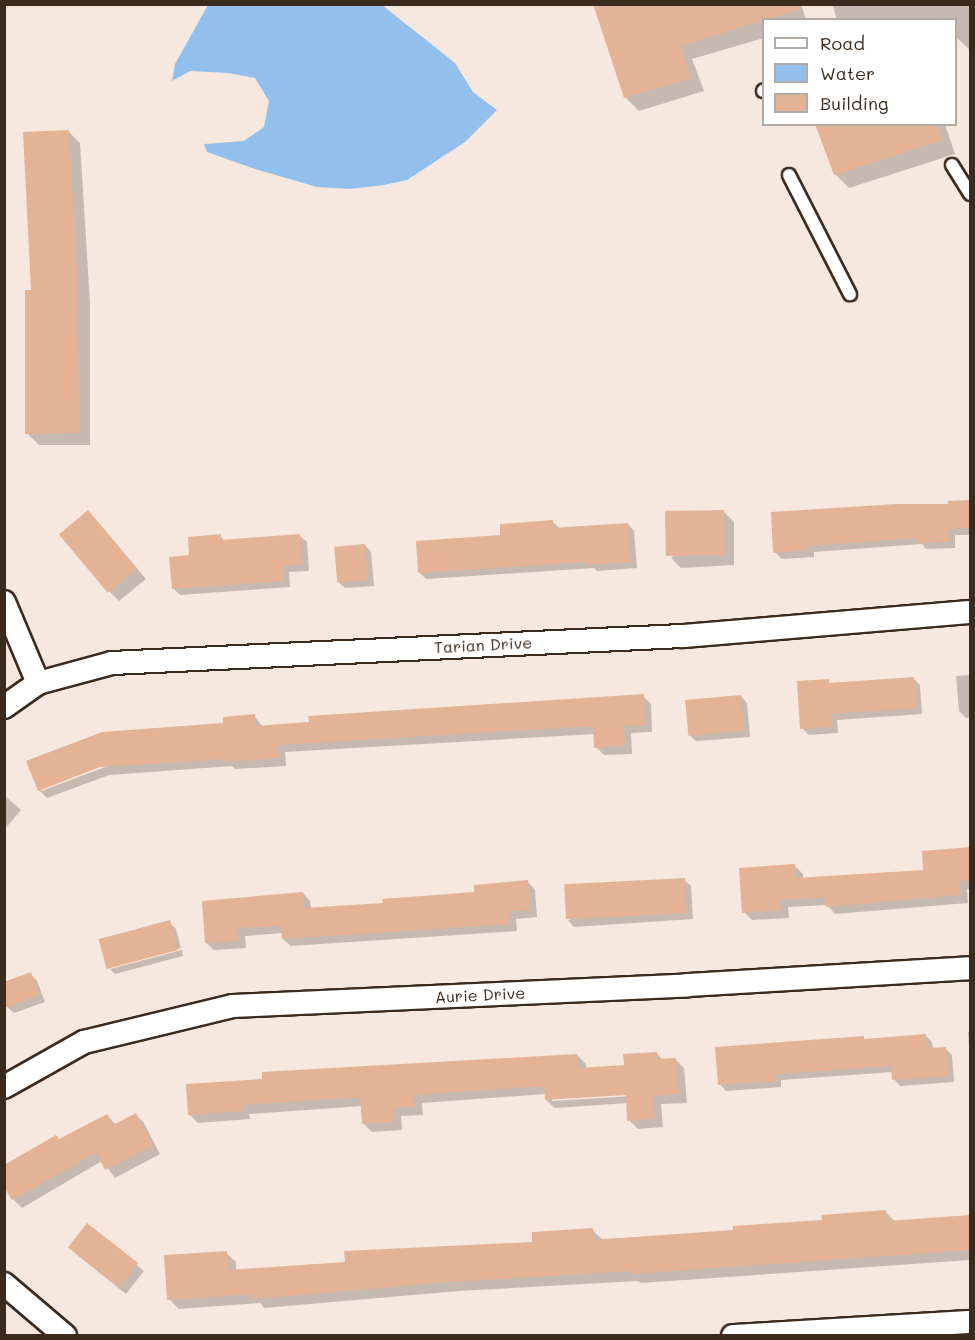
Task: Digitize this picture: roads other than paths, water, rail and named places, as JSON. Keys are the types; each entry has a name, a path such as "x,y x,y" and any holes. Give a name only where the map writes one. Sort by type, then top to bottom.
{"street":[{"path":"4,602 38,683"},
{"name":"Tarian Drive","path":"4,706 38,683 112,663 683,636 970,612"},
{"name":"Aurie Drive","path":"4,1087 84,1042 233,1006 687,985 970,968"},
{"path":"4,1284 65,1335"},
{"path":"733,1335 970,1322"}],"lane":[{"path":"952,165 970,194"},
{"path":"789,175 850,294"}],"water":[{"path":"208,5 382,5 455,63 473,92 497,110 465,142 407,180 384,185 349,189 317,187 207,152 204,144 244,141 264,127 269,101 255,78 228,73 190,71 172,81 175,64"}]}
